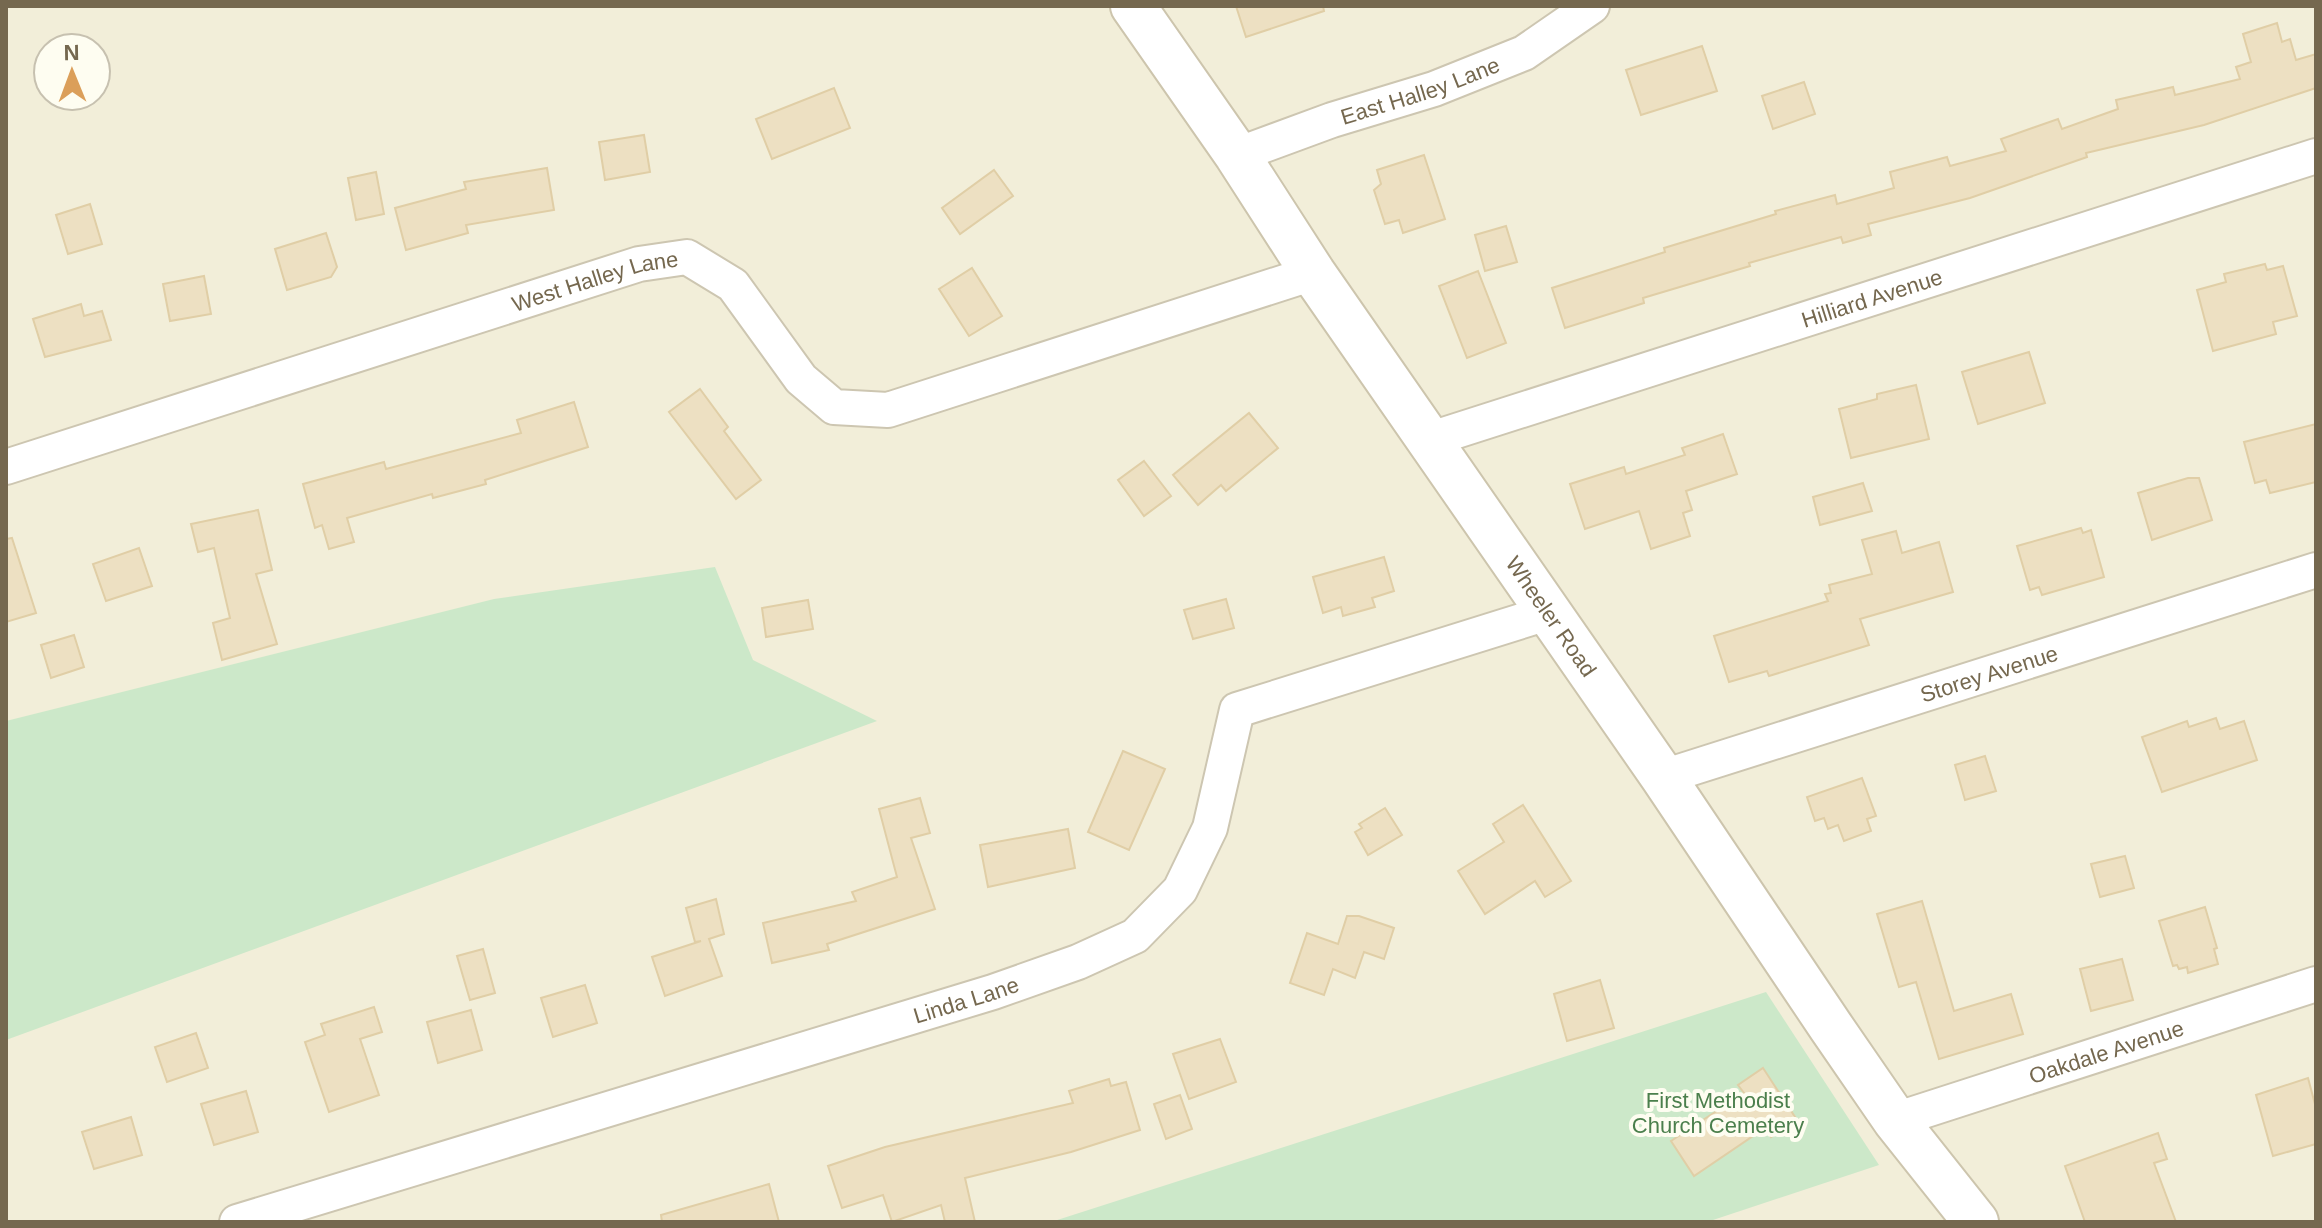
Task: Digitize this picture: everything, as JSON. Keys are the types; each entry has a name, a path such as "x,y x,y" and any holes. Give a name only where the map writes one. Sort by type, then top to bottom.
{"main road":[{"name":"Wheeler Road","path":"1133,6 1895,1120 1975,1222"}],"street":[{"name":"East Halley Lane","path":"1237,155 1332,120 1434,89 1524,53 1592,6"},
{"name":"Hilliard Avenue","path":"1428,440 2316,156"},
{"name":"West Halley Lane","path":"6,467 639,264 687,257 733,285 801,379 834,407 888,410 1313,273"},
{"name":"Storey Avenue","path":"1663,777 2316,570"},
{"name":"Linda Lane","path":"237,1222 993,992 1078,962 1135,936 1180,890 1210,828 1237,710 1547,613"},
{"name":"Oakdale Avenue","path":"1895,1120 2316,984"}],"shaded area":[{"path":"6,6 2316,6 2316,1222 6,1222"}],"green space":[{"path":"715,567 753,660 877,721 6,1040 6,721 494,599"},
{"name":"First Methodist Church Cemetery","path":"1766,992 1879,1165 1707,1222 1051,1222"}],"building":[{"path":"1236,6 1323,6 1324,11 1246,37"},
{"path":"2277,23 2282,42 2290,39 2296,60 2316,54 2316,88 2204,125 2086,153 2087,157 1970,198 1868,224 1871,235 1843,243 1841,237 1749,263 1750,266 1643,298 1644,303 1565,328 1552,288 1665,252 1664,248 1776,214 1775,211 1835,195 1837,204 1894,188 1890,172 1947,157 1950,166 2006,151 2001,139 2058,119 2062,129 2118,109 2116,100 2173,87 2175,95 2240,79 2236,67 2251,62 2243,34"},
{"path":"1702,46 1717,91 1641,115 1626,70"},
{"path":"1804,82 1815,114 1773,129 1762,96"},
{"path":"834,88 850,128 772,159 756,119"},
{"path":"644,135 650,172 605,180 599,142"},
{"path":"1424,155 1445,219 1403,233 1399,220 1385,224 1374,190 1381,184 1377,170"},
{"path":"547,168 554,210 466,225 468,233 406,250 395,208 466,189 464,182"},
{"path":"994,170 1013,196 960,234 942,208"},
{"path":"376,172 384,214 356,220 348,178"},
{"path":"90,204 102,244 68,254 56,215"},
{"path":"1506,226 1517,262 1485,271 1475,235"},
{"path":"326,233 337,267 331,277 287,290 275,249"},
{"path":"2265,264 2267,270 2283,266 2297,316 2273,322 2276,334 2213,351 2197,290 2226,282 2224,274"},
{"path":"972,268 1002,316 969,336 939,289"},
{"path":"1478,271 1506,343 1467,358 1439,286"},
{"path":"204,276 211,314 170,321 163,284"},
{"path":"81,304 84,316 102,311 111,340 45,357 33,319"},
{"path":"2029,352 2045,403 1978,424 1962,372"},
{"path":"1916,385 1929,439 1851,458 1839,409 1877,399 1877,394"},
{"path":"700,389 728,427 724,431 761,480 736,499 669,412"},
{"path":"574,402 588,447 485,480 486,484 433,498 432,494 347,518 354,542 329,549 322,525 315,528 303,484 384,462 386,469 521,433 517,420"},
{"path":"1249,413 1278,448 1226,491 1221,485 1198,505 1173,475"},
{"path":"2316,424 2316,482 2270,493 2266,480 2255,483 2244,442"},
{"path":"1723,434 1737,474 1686,491 1692,510 1683,513 1690,536 1651,549 1639,511 1585,529 1570,484 1624,467 1626,474 1685,455 1682,448"},
{"path":"1144,461 1171,496 1144,516 1118,480"},
{"path":"2188,478 2199,478 2212,520 2152,540 2138,493"},
{"path":"1863,483 1872,511 1820,525 1813,497"},
{"path":"258,510 272,570 256,574 277,644 222,660 213,623 230,618 214,548 198,552 191,524"},
{"path":"2081,528 2083,533 2091,530 2104,577 2042,595 2039,587 2030,590 2017,546"},
{"path":"1896,531 1902,553 1939,542 1953,592 1860,619 1869,645 1769,676 1767,671 1729,682 1714,636 1828,601 1825,594 1831,593 1829,585 1872,574 1862,540"},
{"path":"12,538 36,613 6,622 6,539"},
{"path":"139,548 152,586 106,601 93,564"},
{"path":"1384,557 1394,591 1372,598 1375,607 1343,616 1341,607 1323,613 1313,577"},
{"path":"1226,599 1234,628 1193,639 1184,610"},
{"path":"808,600 813,629 766,637 762,608"},
{"path":"74,635 84,667 51,678 41,645"},
{"path":"2216,718 2220,729 2244,721 2257,760 2162,792 2142,737 2187,721 2189,727"},
{"path":"1123,751 1165,769 1129,850 1088,832"},
{"path":"1985,756 1996,791 1965,800 1955,765"},
{"path":"1862,778 1876,816 1867,819 1871,831 1844,841 1838,825 1828,829 1824,818 1815,821 1807,797"},
{"path":"920,798 930,833 911,838 935,909 827,944 829,950 772,963 763,923 856,901 852,892 897,877 879,809"},
{"path":"1523,805 1571,881 1545,897 1535,881 1485,914 1458,871 1504,842 1493,824"},
{"path":"1385,808 1402,835 1368,855 1355,832 1362,828 1359,824"},
{"path":"1068,829 1075,868 988,887 980,845"},
{"path":"2125,856 2134,888 2100,897 2091,864"},
{"path":"716,899 724,934 709,939 722,976 665,996 652,957 701,941 695,942 686,908"},
{"path":"1922,901 1954,1011 2011,994 2023,1034 1939,1059 1916,982 1899,987 1877,914"},
{"path":"2205,907 2217,948 2214,949 2218,964 2188,973 2187,967 2179,969 2177,965 2173,966 2159,921"},
{"path":"1347,916 1359,916 1394,928 1384,959 1364,952 1355,978 1333,969 1324,995 1290,983 1307,933 1338,944"},
{"path":"483,949 495,993 470,1000 457,956"},
{"path":"2122,959 2133,1000 2091,1011 2080,969"},
{"path":"1600,980 1614,1028 1567,1041 1554,994"},
{"path":"585,985 597,1023 553,1037 541,998"},
{"path":"374,1007 382,1032 360,1039 379,1095 329,1112 305,1042 325,1035 321,1024"},
{"path":"471,1010 482,1050 438,1063 427,1022"},
{"path":"196,1033 208,1068 167,1082 155,1047"},
{"path":"1220,1039 1236,1082 1189,1099 1173,1054"},
{"path":"1763,1068 1797,1120 1771,1137 1765,1128 1694,1176 1671,1141 1744,1093 1738,1085"},
{"path":"2308,1078 2316,1108 2316,1144 2273,1156 2256,1095"},
{"path":"1109,1079 1111,1086 1126,1082 1140,1130 1071,1152 965,1178 975,1222 945,1222 941,1205 892,1222 883,1195 842,1208 828,1166 885,1147 1073,1103 1069,1091"},
{"path":"246,1091 258,1132 214,1145 201,1104"},
{"path":"1180,1095 1192,1129 1166,1139 1154,1104"},
{"path":"131,1117 142,1155 94,1169 82,1132"},
{"path":"2158,1133 2167,1159 2154,1163 2176,1222 2085,1222 2065,1166"},
{"path":"769,1184 779,1222 662,1222 661,1215"}]}
